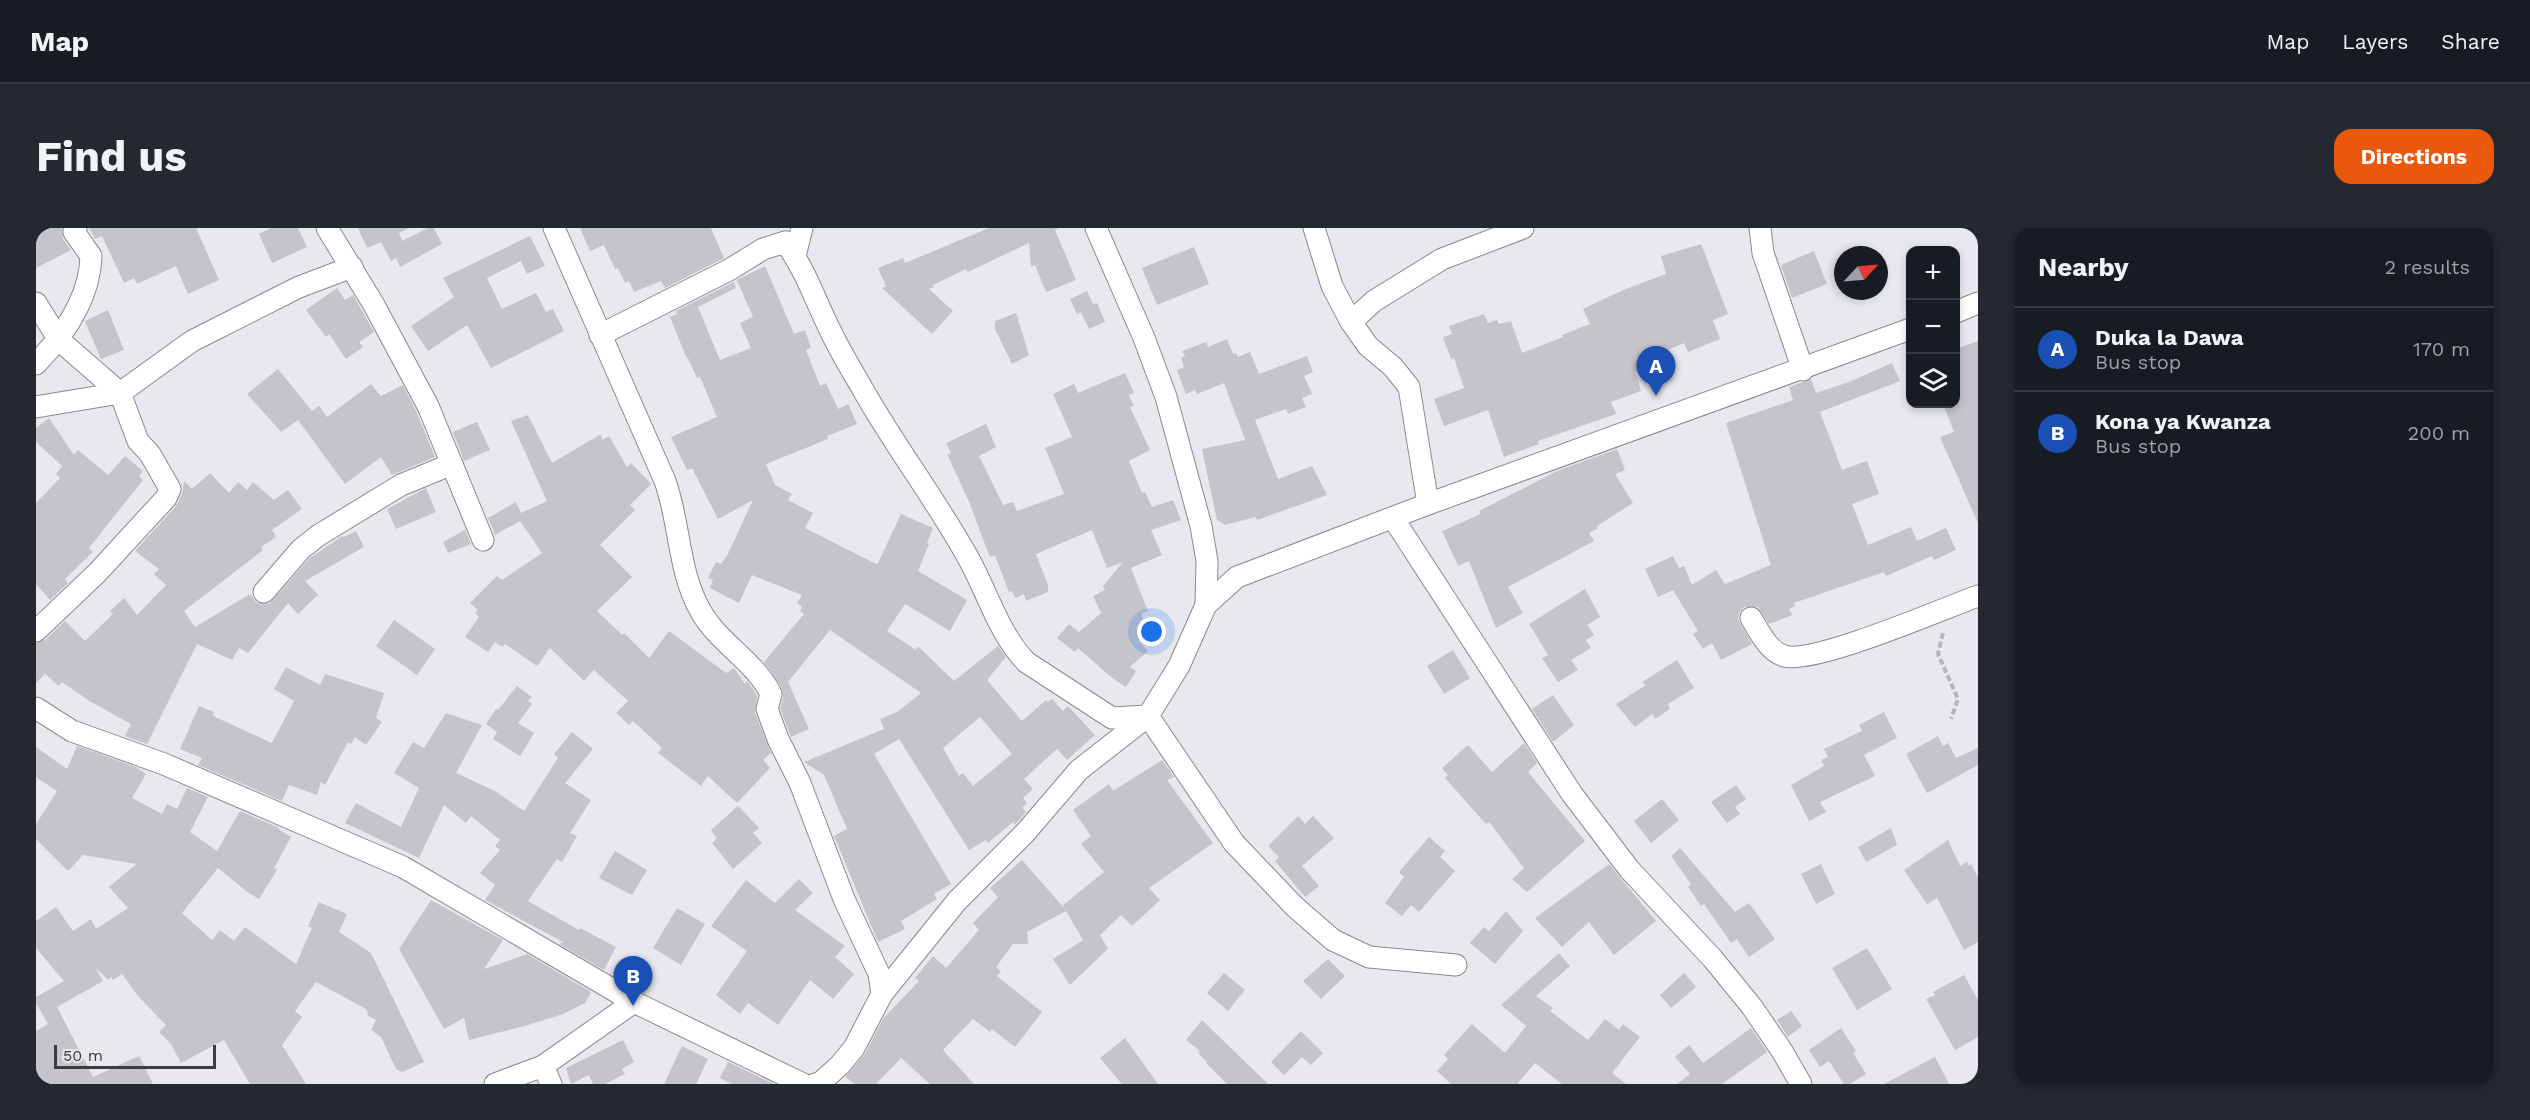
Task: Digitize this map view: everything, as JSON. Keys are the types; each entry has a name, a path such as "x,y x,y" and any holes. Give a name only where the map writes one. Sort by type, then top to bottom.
{"street":[{"path":"36,364 59,340 83,294 91,269 91,256 74,232 76,228"},
{"path":"327,228 352,267 428,406 483,540"},
{"path":"554,228 672,498 683,555 699,608 710,625 755,668 771,694 767,709 778,739 800,783 844,899 879,974 882,993"},
{"path":"795,256 802,228"},
{"path":"36,708 72,730 164,764 403,867 634,1002 815,1084 840,1065 854,1048 882,993 957,902 1025,833 1079,770 1148,716 1179,666 1206,604 1207,561 1201,526 1166,397 1144,338 1096,228"},
{"path":"1314,228 1328,275 1351,322 1368,346 1393,367 1409,387 1428,504"},
{"path":"1351,322 1374,301 1442,259 1523,228"},
{"path":"1760,228 1763,253 1803,370"},
{"path":"600,335 729,270 763,249 785,242 795,256 852,370 901,453 966,553 984,587 999,625 1015,650 1026,662 1112,718 1148,716"},
{"path":"36,407 120,393 192,341 299,287 352,267"},
{"path":"36,303 59,340 120,393 138,441 160,469 169,493 97,573 36,631"},
{"path":"1960,310 1978,303"},
{"path":"1206,604 1237,577 1300,551 1906,331"},
{"path":"264,592 301,549 319,535 401,485 453,464"},
{"path":"1393,518 1572,794 1629,869 1713,959 1752,1007 1801,1084"},
{"path":"1751,618 1768,644 1777,653 1793,657 1841,647 1978,596"},
{"path":"1148,716 1234,843 1288,900 1333,940 1369,957 1456,966"},
{"path":"495,1084 547,1075 634,1002"}],"path":[{"path":"1950,606 1938,654 1958,699 1951,719"}],"building":[{"path":"36,228 62,228 63,239 71,250 36,268"},
{"path":"89,228 196,228 219,280 188,294 176,266 137,284 134,278 124,283 102,236 95,239"},
{"path":"271,228 298,228 307,247 272,263 259,234"},
{"path":"358,228 409,228 399,233 402,241 428,228 434,228 442,244 400,267 396,258 391,261 381,242 367,248"},
{"path":"580,228 711,228 724,258 665,288 661,281 634,292 629,281 625,283 618,268 615,269 604,245 590,251"},
{"path":"989,228 1059,228 1055,230 1076,280 1046,292 1035,265 1031,267 1029,243 968,272 966,269 933,285 934,287 929,289 953,311 932,334 882,288 886,286 878,268 903,258 905,263"},
{"path":"530,236 545,266 527,274 521,261 487,278 502,309 536,293 546,312 553,309 564,331 491,368 467,325 428,351 411,326 454,297 443,278"},
{"path":"1701,244 1728,314 1713,320 1720,339 1688,352 1684,343 1646,359 1650,367 1635,372 1641,391 1611,402 1616,414 1538,441 1539,444 1504,457 1488,410 1444,426 1434,399 1464,388 1454,358 1451,359 1443,337 1452,334 1449,326 1484,314 1488,323 1497,320 1499,324 1511,321 1522,353 1590,324 1583,309 1623,290 1666,274 1661,256"},
{"path":"1194,247 1209,284 1157,305 1142,268"},
{"path":"1814,251 1827,284 1792,298 1781,265"},
{"path":"765,266 794,334 805,330 811,348 806,350 820,386 826,383 838,409 848,404 857,424 827,436 828,439 766,464 775,485 792,494 788,500 813,513 805,528 876,564 901,514 933,528 918,571 967,600 950,631 905,604 887,631 916,650 918,646 954,681 998,646 1006,657 987,680 1022,721 1046,700 1048,702 1052,699 1063,711 1068,706 1095,735 1067,760 1057,749 1024,779 1033,789 1023,798 1027,803 1022,808 1026,812 1015,825 1013,822 988,843 986,840 969,850 899,739 874,754 951,884 934,894 937,899 901,921 905,929 878,942 834,836 847,829 824,775 804,762 884,729 880,719 897,712 921,693 830,630 788,682 809,729 791,737 780,708 783,697 782,688 764,662 804,614 800,611 802,607 797,603 802,595 752,575 739,603 710,588 713,580 708,578 716,562 721,564 728,554 753,500 718,519 692,468 687,470 671,437 717,417 700,377 697,378 687,359 670,317 677,314 676,311 734,282 736,288 698,307 720,360 751,348 740,323 753,317 737,280","holes":["980,717 1012,754 973,786 963,773 959,776 943,748"]},
{"path":"337,288 345,300 353,295 374,332 359,342 363,347 346,359 329,334 326,337 306,310"},
{"path":"1087,291 1093,304 1097,303 1105,322 1089,329 1081,312 1077,314 1070,299"},
{"path":"108,310 124,350 101,359 85,321"},
{"path":"1016,313 1029,355 1012,364 995,329 995,321"},
{"path":"1227,339 1233,354 1236,353 1238,357 1250,352 1259,374 1307,356 1313,372 1304,376 1312,394 1302,398 1306,407 1288,414 1286,409 1255,420 1278,479 1312,466 1327,495 1257,520 1256,517 1225,525 1217,520 1202,449 1245,440 1224,383 1197,394 1195,390 1186,394 1177,370 1184,367 1181,358 1185,356 1182,351 1206,342 1208,347"},
{"path":"1978,341 1978,523 1940,437 1954,432 1945,408 1960,408 1960,348"},
{"path":"1892,363 1900,381 1820,412 1842,470 1867,461 1879,494 1852,504 1868,545 1911,527 1917,541 1946,528 1956,550 1934,560 1932,556 1886,576 1884,572 1794,603 1795,606 1789,609 1792,615 1769,624 1758,607 1745,607 1740,611 1738,619 1752,644 1721,660 1712,643 1703,649 1693,634 1698,631 1673,590 1658,597 1645,569 1673,556 1679,568 1684,566 1692,585 1716,570 1725,584 1771,565 1726,423 1793,400 1789,387 1811,379 1816,393 1849,382"},
{"path":"278,369 312,411 319,406 327,417 371,384 381,396 403,385 435,457 392,475 381,457 345,484 298,420 281,432 247,394"},
{"path":"1125,373 1134,393 1129,395 1134,406 1130,407 1150,450 1129,461 1142,493 1145,492 1152,507 1173,500 1181,520 1151,530 1162,555 1131,568 1148,611 1141,614 1148,631 1141,634 1143,638 1138,640 1148,651 1130,667 1136,671 1126,687 1078,648 1075,652 1057,638 1069,624 1079,632 1101,613 1093,596 1105,590 1103,586 1123,562 1107,568 1092,530 1036,554 1048,585 1048,592 1026,601 1024,594 1015,598 1012,591 1009,592 995,555 990,557 970,504 947,454 951,453 946,443 986,424 996,447 979,456 1003,505 1013,502 1017,511 1064,494 1045,448 1072,437 1053,394 1074,384 1078,393"},
{"path":"528,415 552,463 601,434 602,440 609,436 627,467 631,463 651,484 630,505 635,510 600,545 632,577 597,611 649,658 669,631 726,673 734,668 745,684 747,681 753,689 757,696 755,713 771,753 763,760 770,768 737,803 708,776 701,786 658,753 662,748 633,721 629,725 616,713 628,701 594,670 584,681 550,648 537,666 505,644 503,647 495,642 488,652 465,637 479,617 475,613 478,610 470,603 497,576 502,580 542,553 520,521 495,535 488,518 516,502 521,513 547,501 511,421"},
{"path":"49,418 74,455 78,450 108,475 125,456 143,471 139,476 143,480 89,548 93,552 65,579 68,583 50,600 36,584 36,503 60,478 56,474 62,466 36,442 36,428"},
{"path":"477,422 490,450 464,461 453,432"},
{"path":"1617,449 1625,470 1615,474 1633,503 1589,533 1594,541 1508,587 1523,613 1496,628 1469,561 1458,566 1442,531 1481,514 1479,511 1557,471"},
{"path":"210,473 229,493 238,482 247,490 253,482 274,500 288,490 302,509 272,530 276,537 261,547 263,550 184,611 195,627 250,594 256,602 269,604 310,558 342,536 356,531 364,547 305,581 318,595 298,614 288,603 248,653 239,648 232,660 197,644 147,744 125,736 131,724 91,702 62,682 59,686 45,674 36,683 36,643 45,640 65,621 85,641 113,614 110,611 124,598 137,615 166,585 154,574 159,569 135,551 176,506 182,494 184,481 192,489"},
{"path":"426,488 436,512 396,529 387,509"},
{"path":"465,530 471,544 448,553 443,542"},
{"path":"1585,589 1600,617 1587,625 1594,635 1586,640 1591,648 1571,660 1578,670 1558,682 1542,658 1548,655 1529,624"},
{"path":"394,620 435,649 417,675 376,646"},
{"path":"1453,650 1470,678 1444,694 1427,666"},
{"path":"1677,660 1694,688 1668,704 1670,709 1655,719 1652,714 1635,727 1616,704 1646,685 1642,682"},
{"path":"286,667 320,685 325,674 384,693 376,718 382,722 366,745 355,737 351,744 348,742 325,785 321,782 317,795 289,785 282,801 198,765 202,758 180,749 199,706 214,712 213,716 272,743 294,701 274,689"},
{"path":"517,686 532,697 528,701 532,704 518,723 534,733 520,756 493,739 497,732 486,724"},
{"path":"1553,695 1574,725 1553,742 1532,709"},
{"path":"1884,712 1897,738 1864,755 1875,776 1820,802 1826,812 1809,821 1791,785 1824,766 1821,760 1828,757 1824,749 1862,731 1859,725"},
{"path":"446,713 482,725 456,773 495,791 524,811 558,758 554,754 572,732 593,749 565,783 591,800 570,833 577,836 562,862 557,859 528,901 579,930 580,928 616,947 604,970 559,944 563,942 485,900 495,885 480,873 500,850 495,846 500,840 471,816 466,823 444,805 419,858 345,823 356,803 401,827 419,788 394,773 413,742 424,748"},
{"path":"1938,736 1943,746 1948,743 1956,758 1978,748 1978,765 1927,793 1906,754"},
{"path":"1524,743 1537,763 1528,772 1585,841 1527,892 1512,879 1524,868 1489,822 1486,824 1445,778 1448,775 1442,768 1468,745 1492,772"},
{"path":"77,746 136,767 146,774 132,798 162,814 167,804 177,809 187,788 208,797 190,832 217,851 240,811 279,828 291,837 274,868 277,870 259,899 218,868 182,913 212,940 220,930 234,941 245,927 296,964 312,928 308,926 319,902 347,914 339,932 371,953 424,1062 402,1072 396,1069 381,1037 371,1030 376,1020 367,1015 366,1009 316,982 295,1011 302,1017 282,1045 306,1084 250,1084 224,1040 181,1063 171,1044 159,1032 166,1025 138,996 122,974 113,980 111,977 108,980 96,968 103,981 57,1007 93,1077 139,1056 153,1084 36,1084 36,1031 48,1024 36,1003 36,997 64,981 36,948 36,921 56,907 73,931 91,919 96,929 128,908 109,887 136,864 83,855 68,871 36,839 36,824 57,791 36,777 36,747 67,769"},
{"path":"1162,760 1174,777 1167,780 1213,843 1149,888 1160,900 1132,926 1121,915 1100,935 1108,949 1070,985 1053,959 1083,940 1066,911 1027,932 1028,944 1013,944 996,967 1001,971 997,976 1042,1012 1015,1047 992,1029 990,1032 973,1019 943,1050 974,1084 930,1084 901,1058 876,1084 855,1084 845,1077 865,1054 883,1019 919,981 915,978 933,956 946,968 979,930 973,923 998,897 990,888 1022,860 1065,909 1063,905 1104,872 1081,844 1091,836 1073,810 1109,784 1113,791"},
{"path":"1736,785 1746,799 1735,807 1740,814 1727,823 1711,802"},
{"path":"1662,799 1679,820 1651,843 1634,821"},
{"path":"738,806 759,828 753,833 762,843 733,869 712,843 717,838 711,830"},
{"path":"1298,816 1305,824 1313,816 1334,838 1302,866 1319,886 1305,897 1275,861 1279,857 1268,846"},
{"path":"1891,828 1897,845 1866,862 1858,847"},
{"path":"1429,837 1445,851 1440,857 1455,871 1419,912 1411,905 1402,916 1385,903 1404,877 1399,872"},
{"path":"1948,840 1960,866 1967,862 1969,866 1971,864 1978,877 1978,942 1964,950 1937,898 1927,904 1904,870"},
{"path":"1680,848 1735,912 1749,903 1775,939 1749,957 1737,939 1731,943 1704,904 1701,906 1688,887 1691,884 1671,856"},
{"path":"615,851 647,870 632,895 599,878"},
{"path":"1609,864 1656,921 1614,955 1589,922 1562,947 1535,918"},
{"path":"1821,864 1835,894 1816,904 1801,874"},
{"path":"799,879 813,893 795,910 845,946 835,957 854,974 833,999 810,980 778,1025 748,1003 740,1014 716,995 747,951 711,926 746,880 775,903"},
{"path":"431,900 503,940 484,969 527,954 591,992 585,1003 563,1014 469,1040 464,1018 444,1029 399,949"},
{"path":"677,908 705,924 681,965 653,948"},
{"path":"1506,911 1523,931 1495,964 1470,943 1484,927 1489,931"},
{"path":"1867,948 1892,989 1857,1010 1832,968"},
{"path":"1559,953 1570,966 1536,996 1553,1008 1550,1011 1588,1040 1605,1019 1619,1030 1623,1024 1640,1037 1612,1073 1626,1084 1562,1084 1535,1063 1517,1084 1451,1084 1437,1071 1448,1059 1444,1055 1472,1024 1505,1053 1526,1026 1501,1005"},
{"path":"1328,959 1345,976 1321,999 1303,981"},
{"path":"1224,973 1245,990 1228,1011 1207,993"},
{"path":"1684,973 1696,987 1671,1008 1660,995"},
{"path":"1964,975 1978,1000 1978,1037 1955,1050 1926,999 1935,995 1933,992"},
{"path":"1791,1011 1802,1026 1788,1037 1777,1020"},
{"path":"1202,1020 1268,1084 1227,1084 1206,1063 1198,1053 1200,1051 1186,1040"},
{"path":"1751,1028 1767,1052 1722,1084 1677,1084 1690,1074 1675,1057 1689,1045 1703,1063"},
{"path":"1841,1028 1856,1051 1853,1053 1866,1074 1850,1084 1844,1084 1829,1061 1820,1067 1809,1050"},
{"path":"1301,1031 1323,1053 1311,1065 1302,1057 1284,1075 1271,1062"},
{"path":"1125,1038 1158,1084 1122,1084 1100,1058"},
{"path":"623,1040 634,1062 622,1069 625,1074 605,1084 593,1084 589,1075 571,1084 566,1068"},
{"path":"682,1046 708,1059 696,1084 664,1084"},
{"path":"1935,1057 1949,1084 1884,1084"},
{"path":"728,1062 774,1084 732,1084 720,1078"}],"place":[{"name":"Duka la Dawa","path":"1656,396"},
{"name":"Kona ya Kwanza","path":"633,1006"}]}
